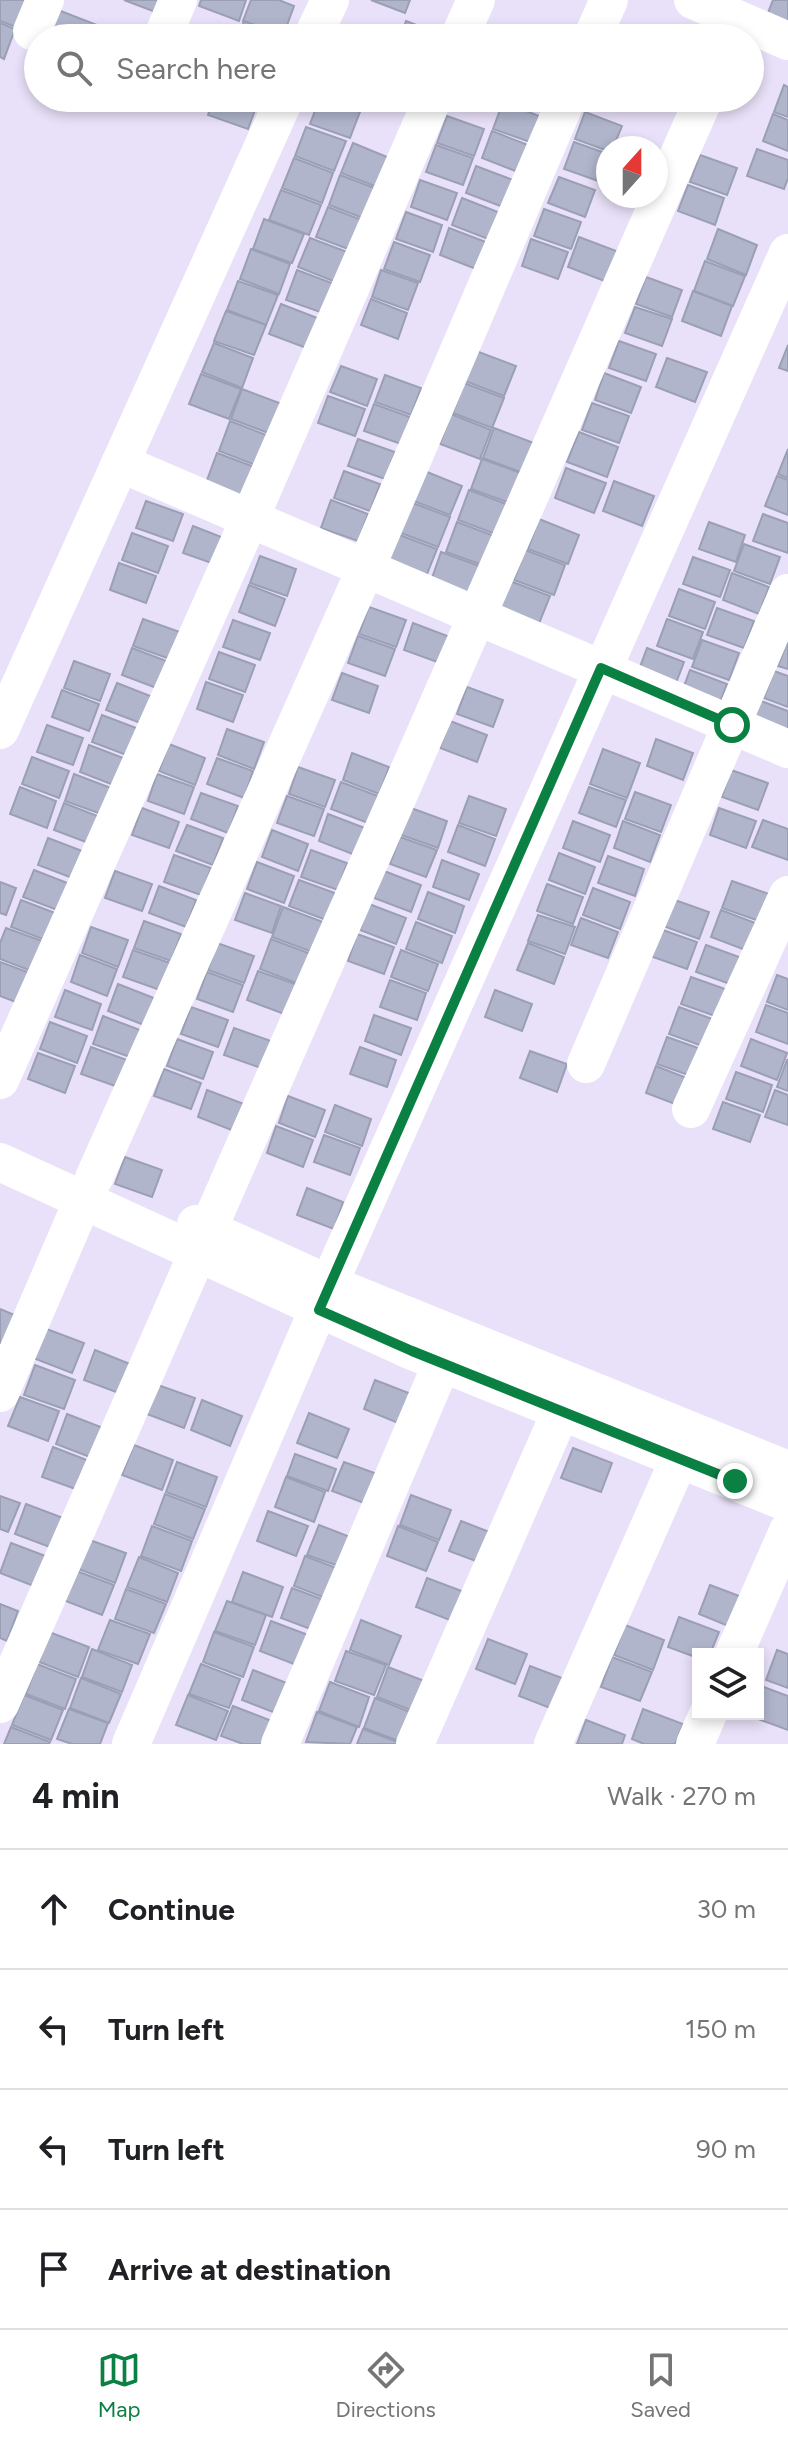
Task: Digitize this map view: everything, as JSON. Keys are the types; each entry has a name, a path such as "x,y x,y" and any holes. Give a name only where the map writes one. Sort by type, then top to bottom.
{"street":[{"path":"168,24 178,0"},
{"path":"319,24 330,0"},
{"path":"465,24 476,0"},
{"path":"598,24 609,0"},
{"path":"693,0 739,19"},
{"path":"764,30 788,41"},
{"path":"0,730 279,112"},
{"path":"0,1080 427,112"},
{"path":"0,1393 366,568 561,112"},
{"path":"0,1704 698,112"},
{"path":"131,1744 601,668 788,253"},
{"path":"120,463 788,749"},
{"path":"586,1064 788,593"},
{"path":"691,1109 788,895"},
{"path":"0,1135 88,1189 324,1297 741,1467 788,1503"},
{"path":"0,1162 88,1189"},
{"path":"324,1297 442,1363 561,1411 685,1445"},
{"path":"280,1744 442,1363"},
{"path":"415,1744 561,1411"},
{"path":"553,1744 685,1445"},
{"path":"741,1467 788,1470"},
{"path":"737,1648 788,1531"},
{"path":"695,1744 705,1720"}],"building":[{"path":"0,0 26,0 16,27 0,21"},
{"path":"124,0 163,0 158,13"},
{"path":"201,0 246,0 239,21 199,6"},
{"path":"251,0 279,0 294,6 287,24 251,24 243,21"},
{"path":"371,0 410,0 405,13"},
{"path":"773,0 788,0 788,26 766,18"},
{"path":"58,10 94,24 52,24"},
{"path":"0,23 15,29 4,59 0,57"},
{"path":"784,85 788,87 788,117 774,112"},
{"path":"209,112 254,112 248,129 208,115"},
{"path":"315,112 360,112 350,138 310,124"},
{"path":"499,112 529,112 539,116 530,142 493,129"},
{"path":"585,112 622,126 618,136 596,136 596,147 575,139"},
{"path":"773,114 788,120 788,151 763,141"},
{"path":"447,116 484,129 474,156 437,143"},
{"path":"306,127 346,141 334,171 295,156"},
{"path":"492,131 528,145 518,172 482,158"},
{"path":"574,142 596,150 596,180 564,169"},
{"path":"353,143 392,159 380,188 341,173"},
{"path":"436,145 473,158 463,185 426,172"},
{"path":"757,149 788,160 788,178 784,189 747,176"},
{"path":"700,155 737,168 727,195 690,182"},
{"path":"294,158 333,173 322,203 282,188"},
{"path":"476,166 513,180 503,207 466,193"},
{"path":"340,175 380,190 368,220 329,205"},
{"path":"559,177 595,190 585,217 548,203"},
{"path":"420,180 457,193 447,220 411,207"},
{"path":"688,185 724,198 715,225 678,211"},
{"path":"281,190 321,205 309,235 269,220"},
{"path":"462,198 498,212 488,239 452,225"},
{"path":"328,207 367,222 356,252 316,237"},
{"path":"544,209 581,222 571,249 534,236"},
{"path":"406,212 442,225 433,252 396,239"},
{"path":"264,219 304,234 292,263 253,249"},
{"path":"449,228 486,242 476,269 440,255"},
{"path":"718,229 757,245 746,275 707,259"},
{"path":"579,237 619,252 607,282 568,267"},
{"path":"310,238 350,253 338,283 298,267"},
{"path":"531,239 568,252 558,279 522,266"},
{"path":"394,242 430,255 420,282 384,269"},
{"path":"251,249 290,264 279,294 240,279"},
{"path":"705,261 745,276 733,306 694,291"},
{"path":"297,270 337,285 326,314 286,300"},
{"path":"381,270 418,283 408,310 372,297"},
{"path":"646,277 682,290 672,317 636,304"},
{"path":"238,281 278,295 266,325 227,310"},
{"path":"693,291 732,306 721,336 682,321"},
{"path":"371,299 407,313 398,339 361,325"},
{"path":"281,304 320,319 309,349 269,334"},
{"path":"635,307 672,319 662,346 625,333"},
{"path":"226,311 266,325 254,355 214,341"},
{"path":"619,341 656,354 646,381 609,368"},
{"path":"214,343 253,358 242,388 202,372"},
{"path":"788,345 788,371 779,368"},
{"path":"476,351 516,366 504,396 465,381"},
{"path":"667,358 707,372 695,402 656,387"},
{"path":"341,366 377,379 367,406 330,392"},
{"path":"604,373 641,387 631,413 595,400"},
{"path":"201,374 241,389 229,419 189,404"},
{"path":"385,375 421,388 411,415 375,402"},
{"path":"464,383 504,398 492,428 453,413"},
{"path":"242,389 282,404 271,434 231,419"},
{"path":"328,396 365,409 355,436 318,423"},
{"path":"592,403 629,416 619,443 582,430"},
{"path":"374,404 410,417 401,444 364,431"},
{"path":"451,414 491,430 480,459 440,444"},
{"path":"230,421 269,436 258,466 219,451"},
{"path":"494,428 534,443 523,473 483,458"},
{"path":"579,432 618,447 607,477 567,462"},
{"path":"358,439 395,452 385,479 348,466"},
{"path":"788,449 788,478 778,474"},
{"path":"217,453 257,468 246,497 206,483"},
{"path":"482,459 521,473 510,503 471,489"},
{"path":"566,468 606,483 594,513 555,498"},
{"path":"422,470 462,486 450,515 411,500"},
{"path":"344,471 380,484 370,511 334,498"},
{"path":"777,476 788,480 788,515 765,506"},
{"path":"614,481 654,496 642,526 603,511"},
{"path":"469,490 509,505 498,535 458,520"},
{"path":"331,500 368,514 358,541 321,528"},
{"path":"146,501 183,514 173,541 136,528"},
{"path":"410,502 450,517 438,547 398,532"},
{"path":"763,514 788,523 788,553 753,541"},
{"path":"539,519 579,535 568,564 528,549"},
{"path":"457,522 497,537 485,566 446,552"},
{"path":"709,522 745,535 736,562 699,549"},
{"path":"193,526 229,540 220,566 183,553"},
{"path":"132,533 168,546 158,573 122,560"},
{"path":"397,534 437,549 425,579 386,564"},
{"path":"744,544 780,557 770,584 734,571"},
{"path":"525,550 565,565 554,595 514,580"},
{"path":"441,552 482,567 471,597 431,581"},
{"path":"260,556 296,569 287,596 250,583"},
{"path":"693,557 730,570 720,597 683,584"},
{"path":"119,563 156,576 146,603 110,590"},
{"path":"732,573 769,587 759,614 723,600"},
{"path":"510,581 550,596 538,626 499,611"},
{"path":"249,585 285,599 275,626 239,612"},
{"path":"679,589 715,602 705,629 669,616"},
{"path":"369,607 406,620 396,647 359,634"},
{"path":"717,608 754,621 744,648 707,635"},
{"path":"143,619 180,632 170,659 133,646"},
{"path":"667,619 703,632 693,659 657,646"},
{"path":"233,620 270,633 260,660 223,647"},
{"path":"413,623 450,637 440,663 404,650"},
{"path":"358,636 395,649 385,676 348,663"},
{"path":"702,640 739,653 729,680 692,667"},
{"path":"788,640 788,669 778,666"},
{"path":"132,648 169,662 159,689 122,675"},
{"path":"647,648 684,662 674,688 637,675"},
{"path":"219,652 255,665 245,692 209,679"},
{"path":"74,661 110,674 100,701 64,688"},
{"path":"690,670 727,684 717,710 680,697"},
{"path":"774,671 788,676 788,707 764,698"},
{"path":"342,673 378,686 369,713 332,700"},
{"path":"206,682 243,695 233,722 197,709"},
{"path":"117,683 153,697 143,724 106,710"},
{"path":"467,687 503,700 493,727 457,714"},
{"path":"62,690 99,704 89,731 52,717"},
{"path":"761,701 788,711 788,741 751,728"},
{"path":"102,715 139,729 129,756 92,742"},
{"path":"450,721 487,735 477,762 440,748"},
{"path":"47,725 83,738 73,765 37,752"},
{"path":"227,729 264,742 254,769 218,755"},
{"path":"656,739 693,753 683,780 647,766"},
{"path":"169,744 205,758 195,785 159,771"},
{"path":"89,745 126,759 116,786 80,772"},
{"path":"603,749 640,763 627,798 590,784"},
{"path":"352,753 389,767 379,794 343,780"},
{"path":"32,757 69,771 59,798 22,784"},
{"path":"217,758 253,771 244,798 207,784"},
{"path":"298,767 335,780 325,807 289,794"},
{"path":"731,770 768,783 758,810 722,797"},
{"path":"74,774 111,788 101,814 65,801"},
{"path":"157,774 194,787 184,814 148,801"},
{"path":"341,782 378,796 368,823 331,809"},
{"path":"20,787 56,801 47,828 10,814"},
{"path":"589,787 626,800 616,827 579,813"},
{"path":"635,792 671,805 661,832 625,819"},
{"path":"201,793 238,806 228,833 191,819"},
{"path":"287,796 324,809 314,836 277,823"},
{"path":"469,796 506,809 496,836 459,823"},
{"path":"64,803 100,817 91,844 54,830"},
{"path":"142,808 179,822 169,848 132,835"},
{"path":"411,808 447,821 438,848 401,835"},
{"path":"719,808 756,821 746,848 710,835"},
{"path":"328,814 365,828 355,855 319,841"},
{"path":"763,820 788,829 788,860 752,847"},
{"path":"573,821 610,835 600,862 563,848"},
{"path":"623,821 660,835 650,862 614,848"},
{"path":"187,825 223,838 213,865 176,851"},
{"path":"458,825 495,839 485,866 448,852"},
{"path":"272,830 308,844 298,871 262,857"},
{"path":"400,837 437,850 426,877 390,864"},
{"path":"48,838 85,852 75,879 38,865"},
{"path":"311,850 347,863 338,890 301,877"},
{"path":"559,853 595,867 585,894 549,880"},
{"path":"174,855 211,868 201,895 164,882"},
{"path":"608,856 644,869 635,896 598,883"},
{"path":"442,860 479,874 469,900 433,887"},
{"path":"257,862 294,876 284,903 247,889"},
{"path":"34,870 70,884 60,911 23,897"},
{"path":"115,871 152,884 142,911 105,898"},
{"path":"384,871 421,885 411,912 374,898"},
{"path":"299,880 335,893 326,920 289,906"},
{"path":"732,881 769,894 759,921 722,908"},
{"path":"0,882 16,888 6,915 0,913"},
{"path":"547,884 583,897 573,924 537,911"},
{"path":"159,886 196,900 186,927 149,913"},
{"path":"593,888 630,902 620,929 583,915"},
{"path":"428,892 464,906 455,933 418,919"},
{"path":"245,893 281,906 272,933 235,920"},
{"path":"672,899 709,912 699,939 663,926"},
{"path":"21,900 58,914 48,941 11,927"},
{"path":"369,904 406,918 396,944 360,930"},
{"path":"283,907 323,922 312,952 272,937"},
{"path":"721,910 758,924 748,951 711,937"},
{"path":"538,915 575,927 565,954 528,941"},
{"path":"581,918 618,932 608,958 571,945"},
{"path":"144,921 181,934 171,961 134,948"},
{"path":"416,922 452,936 442,963 406,949"},
{"path":"91,927 128,940 118,967 82,953"},
{"path":"6,928 45,942 34,972 0,959 0,943"},
{"path":"660,929 697,942 687,969 650,956"},
{"path":"357,934 394,947 384,974 348,961"},
{"path":"271,939 311,954 299,984 260,969"},
{"path":"217,943 254,956 244,983 208,970"},
{"path":"528,943 564,957 554,984 517,970"},
{"path":"706,945 742,958 733,985 696,972"},
{"path":"133,950 170,963 160,990 123,977"},
{"path":"401,950 438,964 428,991 391,977"},
{"path":"80,955 117,969 107,996 71,982"},
{"path":"0,962 33,974 21,1004 0,996"},
{"path":"258,971 298,985 287,1015 247,1000"},
{"path":"207,972 243,985 233,1012 197,999"},
{"path":"777,975 788,979 788,1010 767,1002"},
{"path":"691,977 728,990 718,1017 681,1004"},
{"path":"390,980 426,993 417,1020 380,1007"},
{"path":"118,984 154,998 144,1025 108,1011"},
{"path":"65,990 101,1004 92,1030 55,1017"},
{"path":"495,990 532,1004 522,1031 485,1017"},
{"path":"766,1005 788,1013 788,1044 756,1032"},
{"path":"191,1007 228,1020 218,1047 181,1034"},
{"path":"679,1007 715,1020 705,1047 669,1034"},
{"path":"374,1015 411,1028 401,1055 365,1041"},
{"path":"103,1016 140,1030 130,1057 93,1044"},
{"path":"50,1022 87,1036 77,1063 40,1049"},
{"path":"234,1028 271,1041 261,1068 224,1055"},
{"path":"667,1037 704,1050 694,1077 657,1064"},
{"path":"177,1039 213,1052 203,1079 167,1066"},
{"path":"751,1039 787,1053 777,1080 741,1066"},
{"path":"91,1047 127,1060 118,1087 81,1074"},
{"path":"360,1047 396,1060 387,1087 350,1074"},
{"path":"530,1051 567,1064 557,1092 520,1078"},
{"path":"38,1053 75,1066 65,1093 28,1079"},
{"path":"788,1060 788,1091 777,1087"},
{"path":"656,1066 692,1080 683,1107 646,1093"},
{"path":"164,1069 201,1083 191,1109 154,1096"},
{"path":"736,1072 772,1085 763,1112 726,1099"},
{"path":"207,1090 244,1104 234,1131 198,1117"},
{"path":"775,1090 788,1095 788,1125 765,1117"},
{"path":"288,1096 325,1110 315,1137 279,1123"},
{"path":"723,1102 760,1115 750,1142 713,1129"},
{"path":"335,1105 371,1119 362,1146 325,1132"},
{"path":"276,1126 313,1140 303,1167 267,1153"},
{"path":"324,1135 360,1148 350,1175 314,1162"},
{"path":"125,1157 162,1170 152,1197 115,1184"},
{"path":"307,1188 343,1202 334,1229 297,1215"},
{"path":"0,1309 17,1316 5,1345 0,1343"},
{"path":"44,1328 84,1343 72,1373 33,1358"},
{"path":"95,1350 135,1366 124,1395 84,1380"},
{"path":"35,1365 75,1380 64,1409 24,1395"},
{"path":"375,1380 414,1395 403,1425 364,1409"},
{"path":"155,1384 195,1398 184,1428 144,1413"},
{"path":"20,1397 59,1411 48,1441 8,1426"},
{"path":"202,1400 242,1416 230,1446 191,1430"},
{"path":"309,1413 349,1429 337,1458 297,1443"},
{"path":"67,1414 106,1429 95,1459 56,1444"},
{"path":"134,1445 173,1460 162,1490 122,1475"},
{"path":"53,1447 92,1462 81,1491 42,1477"},
{"path":"573,1448 612,1463 601,1492 561,1478"},
{"path":"295,1454 336,1469 328,1491 287,1476"},
{"path":"177,1462 217,1477 206,1507 166,1492"},
{"path":"344,1462 383,1476 372,1506 332,1491"},
{"path":"286,1477 325,1492 314,1522 275,1507"},
{"path":"165,1494 205,1509 193,1539 154,1524"},
{"path":"411,1495 451,1510 439,1540 400,1525"},
{"path":"0,1496 20,1503 8,1532 0,1529"},
{"path":"26,1504 66,1519 55,1549 15,1534"},
{"path":"268,1511 308,1526 296,1556 257,1541"},
{"path":"461,1521 500,1536 489,1566 449,1551"},
{"path":"319,1525 358,1540 347,1569 307,1555"},
{"path":"152,1526 192,1541 181,1571 141,1556"},
{"path":"398,1526 438,1542 426,1571 387,1556"},
{"path":"87,1539 126,1553 115,1583 76,1568"},
{"path":"11,1543 51,1558 39,1588 0,1573"},
{"path":"305,1556 344,1571 333,1601 294,1586"},
{"path":"139,1557 178,1573 167,1602 127,1587"},
{"path":"74,1570 114,1585 102,1615 63,1600"},
{"path":"243,1572 283,1587 272,1617 232,1602"},
{"path":"427,1578 467,1593 455,1622 416,1607"},
{"path":"710,1585 750,1600 738,1630 699,1614"},
{"path":"292,1588 332,1603 321,1633 281,1618"},
{"path":"126,1589 166,1604 154,1633 115,1619"},
{"path":"227,1601 266,1615 255,1645 215,1631"},
{"path":"0,1604 18,1611 7,1641 0,1638"},
{"path":"679,1617 719,1632 712,1648 692,1648 692,1656 668,1647"},
{"path":"110,1620 150,1634 138,1664 98,1650"},
{"path":"361,1620 401,1636 389,1665 350,1650"},
{"path":"271,1621 311,1636 299,1666 260,1651"},
{"path":"625,1625 664,1640 653,1670 614,1655"},
{"path":"49,1632 89,1647 78,1677 39,1662"},
{"path":"214,1632 254,1647 243,1677 203,1662"},
{"path":"488,1639 527,1654 515,1684 476,1669"},
{"path":"92,1649 132,1665 122,1692 82,1677"},
{"path":"777,1650 788,1654 788,1688 766,1680"},
{"path":"346,1651 386,1665 374,1695 335,1681"},
{"path":"612,1657 652,1672 640,1701 601,1687"},
{"path":"37,1664 76,1679 65,1709 26,1694"},
{"path":"201,1664 240,1679 229,1708 189,1694"},
{"path":"530,1666 570,1681 558,1711 519,1696"},
{"path":"388,1667 427,1682 416,1712 377,1697"},
{"path":"253,1670 292,1685 281,1715 242,1700"},
{"path":"81,1678 121,1694 109,1723 70,1708"},
{"path":"330,1682 369,1697 359,1727 319,1711"},
{"path":"764,1687 788,1696 788,1730 761,1720 764,1720"},
{"path":"24,1695 63,1710 51,1740 12,1725"},
{"path":"188,1695 228,1711 216,1740 176,1725"},
{"path":"375,1698 415,1714 404,1743 364,1728"},
{"path":"233,1706 272,1721 264,1744 243,1744 221,1736"},
{"path":"69,1709 108,1723 100,1744 72,1744 57,1739"},
{"path":"643,1709 683,1724 675,1744 644,1744 632,1739"},
{"path":"317,1712 357,1727 350,1744 306,1742"},
{"path":"586,1720 625,1735 622,1744 577,1744"},
{"path":"11,1727 50,1742 4,1744"},
{"path":"363,1729 403,1744 357,1744"}],"route":[{"path":"732,725 601,668 319,1310 412,1351 735,1481"}]}
